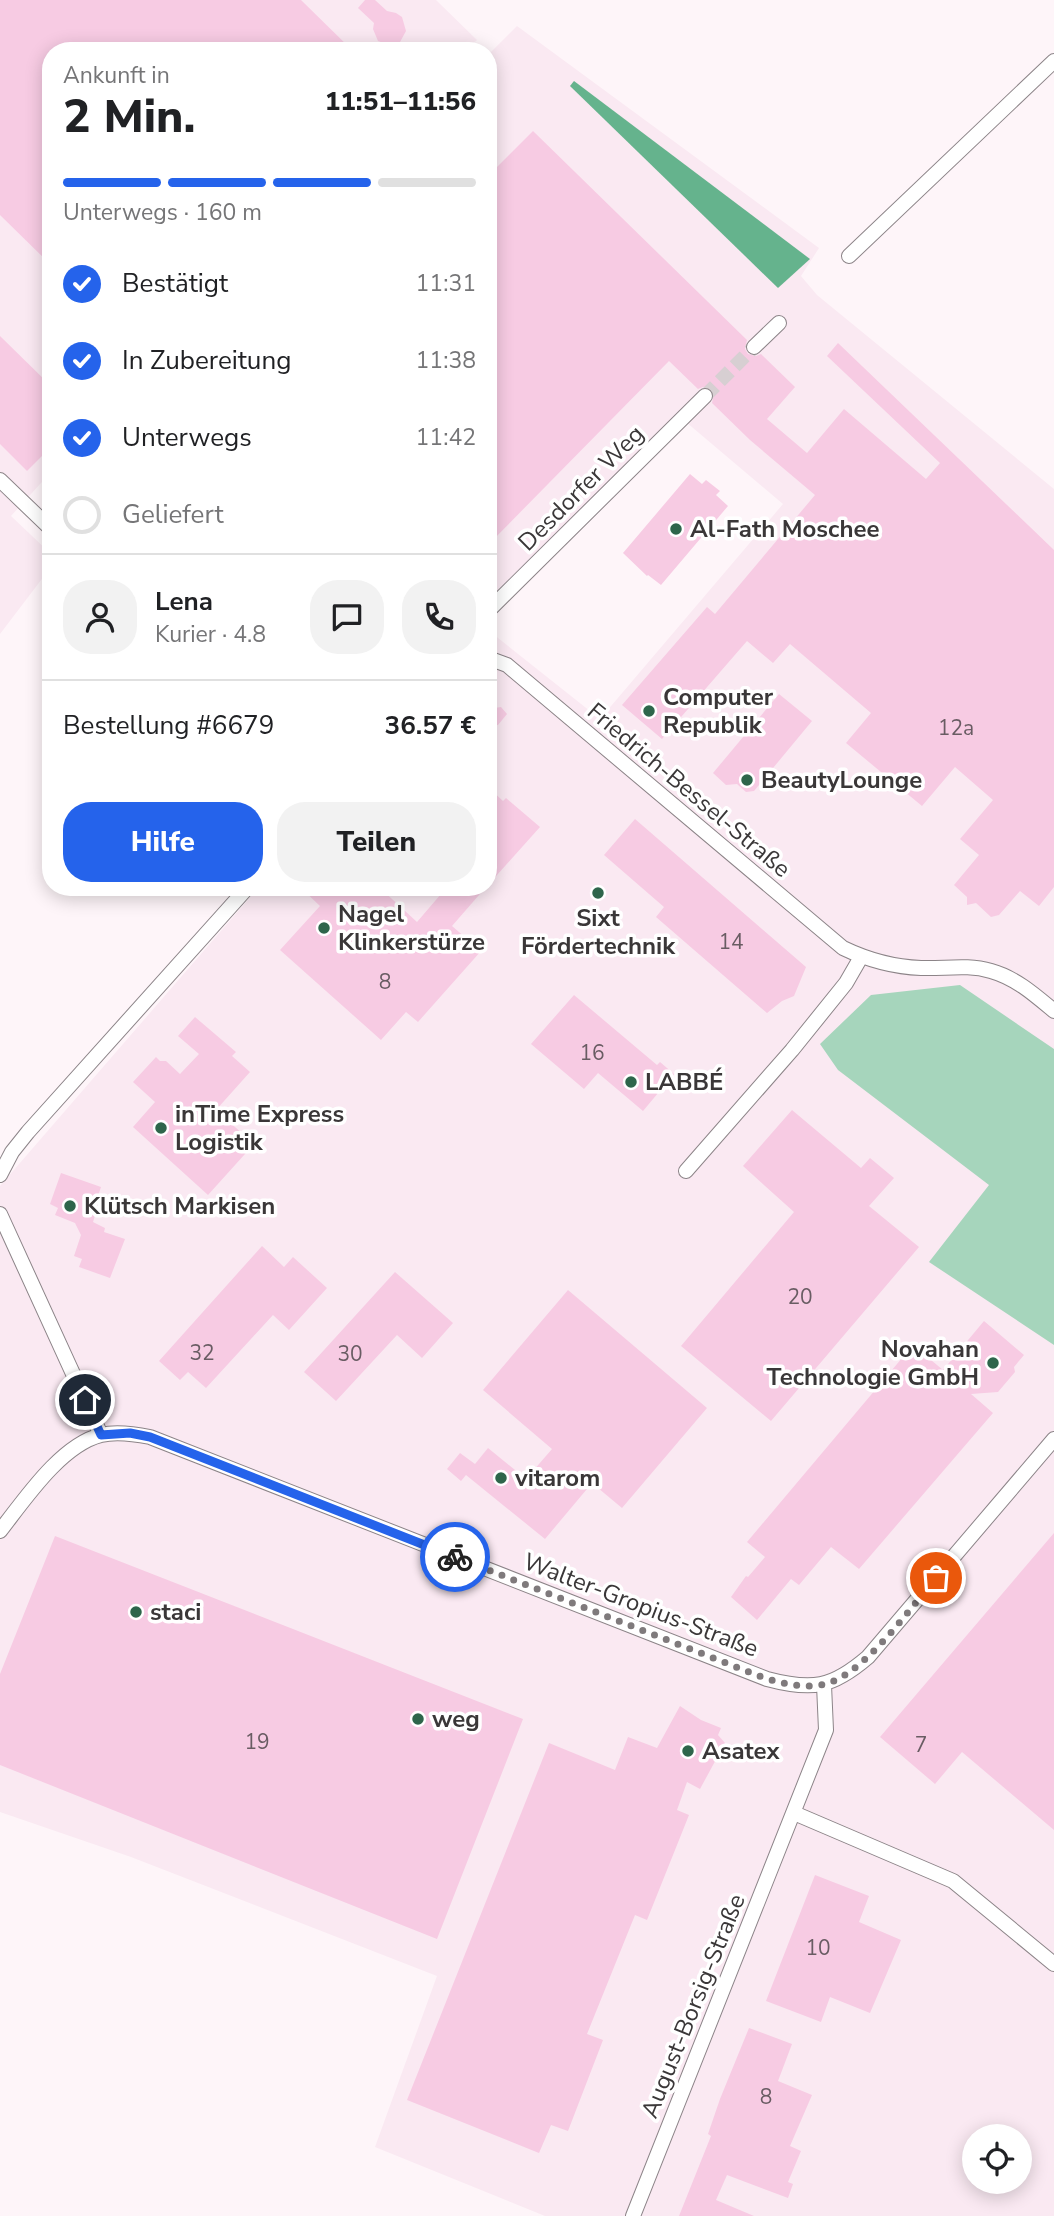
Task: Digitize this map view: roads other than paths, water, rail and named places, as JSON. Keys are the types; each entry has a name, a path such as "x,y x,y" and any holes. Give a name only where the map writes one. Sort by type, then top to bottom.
{"street":[{"path":"849,256 1054,61"},
{"path":"754,347 779,323"},
{"name":"Desdorfer Weg","path":"497,602 705,396"},
{"path":"0,480 42,520"},
{"name":"Friedrich-Bessel-Straße","path":"497,661 507,665 815,926 843,948 861,957"},
{"path":"0,1175 12,1152 28,1132 240,896"},
{"path":"686,1171 800,1041 846,983 861,957 894,966 968,967 991,971 1027,988 1054,1011"},
{"path":"0,1214 101,1435"},
{"name":"Walter-Gropius-Straße","path":"0,1531 46,1473 73,1449 101,1435 130,1433 150,1437 767,1679 793,1686 824,1685 848,1674 868,1657 1054,1439"},
{"name":"August-Borsig-Straße","path":"633,2216 826,1730 824,1685"},
{"path":"794,1813 953,1881 1054,1964"}],"tunnel":[{"path":"705,396 754,347"}],"place":[{"name":"Al-Fath Moschee","path":"676,529"},
{"name":"Computer Republik","path":"649,711"},
{"name":"BeautyLounge","path":"747,780"},
{"name":"Sixt Fördertechnik","path":"598,893"},
{"name":"Nagel Klinkerstürze","path":"324,928"},
{"name":"LABBÉ","path":"631,1082"},
{"name":"inTime Express Logistik","path":"161,1128"},
{"name":"Klütsch Markisen","path":"70,1206"},
{"name":"Novahan Technologie GmbH","path":"993,1363"},
{"name":"vitarom","path":"501,1478"},
{"name":"staci","path":"136,1612"},
{"name":"weg","path":"418,1719"},
{"name":"Asatex","path":"688,1751"}]}
